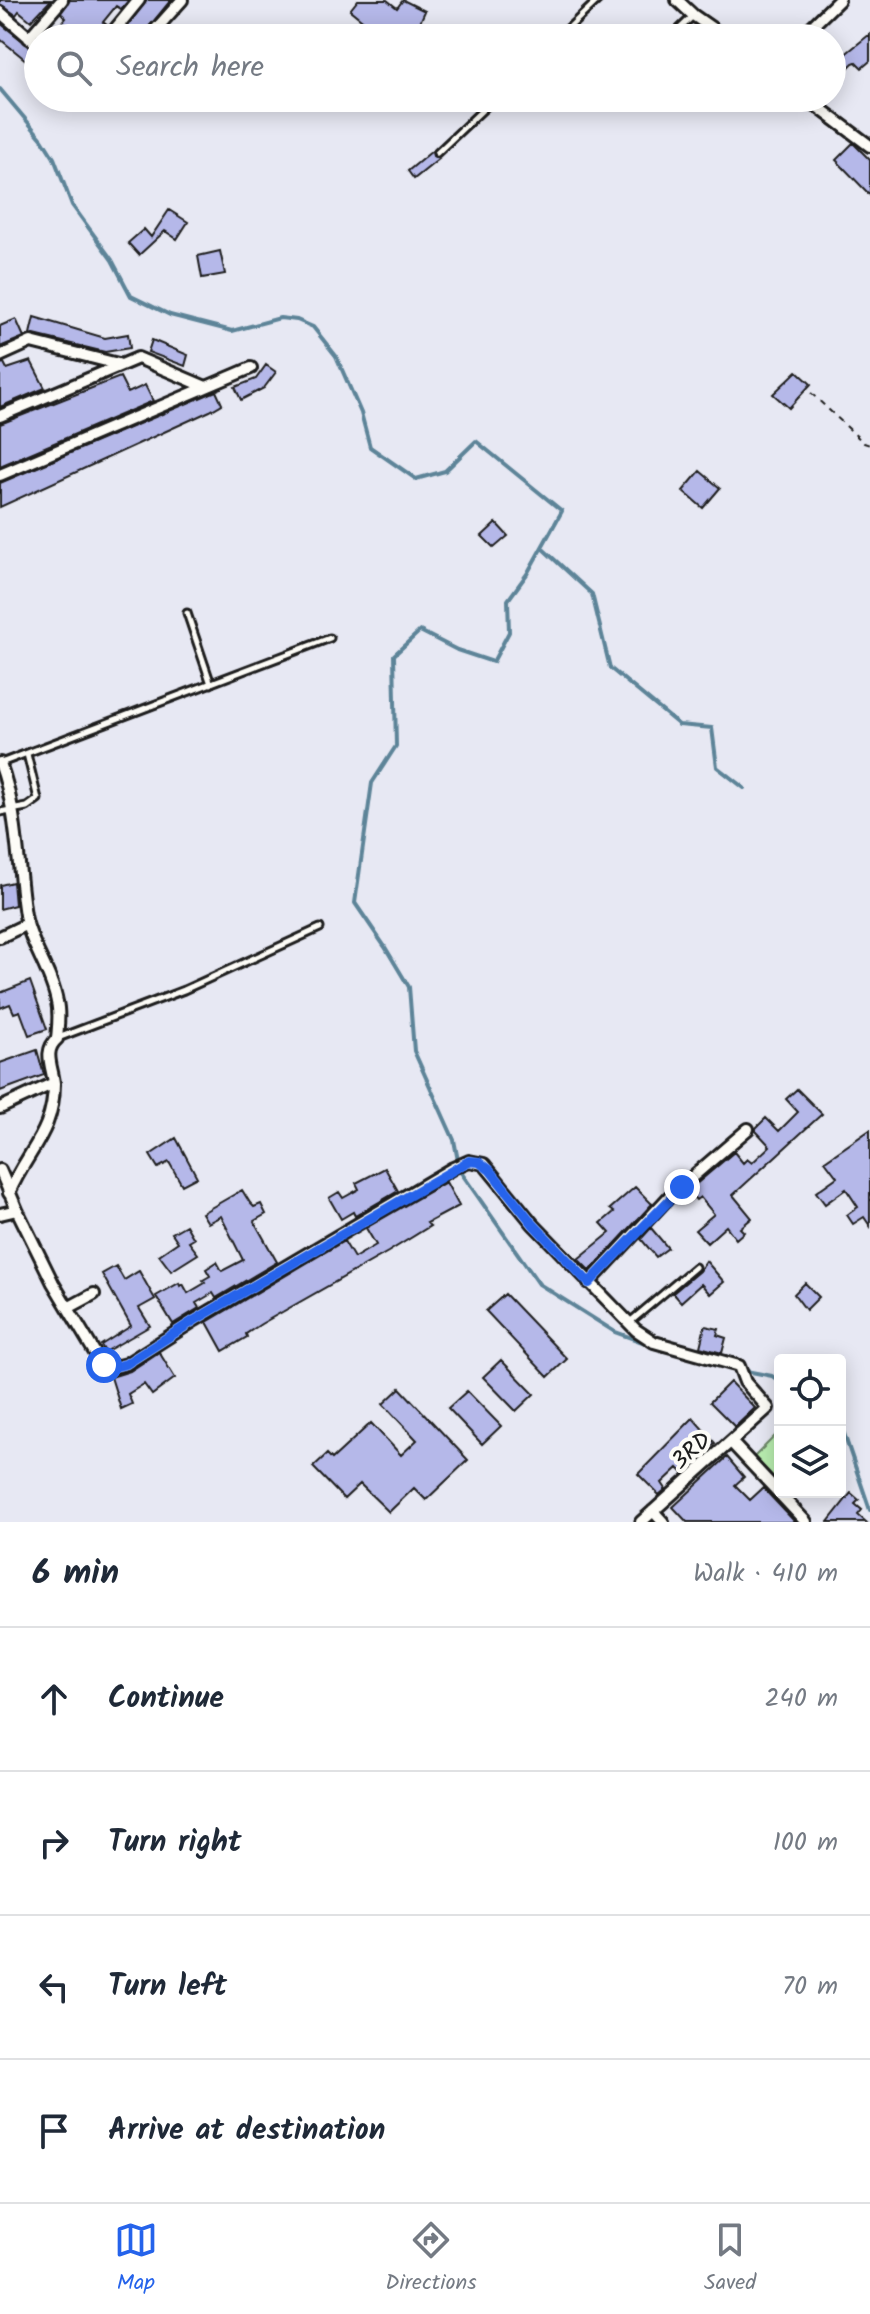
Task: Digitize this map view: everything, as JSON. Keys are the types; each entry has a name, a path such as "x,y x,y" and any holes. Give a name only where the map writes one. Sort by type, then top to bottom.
{"street":[{"path":"41,24 62,0"},
{"path":"119,24 139,0"},
{"path":"161,24 182,0"},
{"path":"677,0 706,24"},
{"path":"814,24 839,0"},
{"path":"0,12 24,34"},
{"path":"825,112 870,146"},
{"path":"0,356 31,342 118,364"},
{"path":"0,416 138,358 206,387"},
{"path":"0,475 251,368"},
{"path":"0,763 13,811 27,924 57,999 57,1039 50,1045 49,1051 54,1083 50,1121 21,1166 9,1193"},
{"path":"0,937 27,924"},
{"path":"0,1108 54,1083"},
{"path":"589,1283 669,1197 748,1129"},
{"path":"0,1170 17,1210 68,1308 98,1358 110,1368 120,1367 469,1161 479,1162 490,1170 533,1224 629,1322"},
{"path":"0,1214 17,1210"},
{"path":"68,1308 94,1294"},
{"name":"3RD","path":"629,1322 645,1338 654,1342 741,1368 745,1382 768,1408 641,1522"},
{"path":"731,1442 806,1522"},
{"path":"653,1511 663,1522"}],"lane":[{"path":"573,24 598,0"},
{"path":"684,24 693,15"},
{"path":"437,153 480,112"},
{"path":"187,613 211,684"},
{"path":"0,763 330,638"},
{"path":"0,812 27,807 38,799 27,754"},
{"path":"57,1039 184,990 320,928"},
{"path":"629,1322 695,1267"}],"path":[{"path":"811,393 864,443 870,445"}],"green space":[{"path":"774,1437 774,1478 754,1457"}],"building":[{"path":"0,0 51,0 31,21 19,11 16,15 0,4"},
{"path":"70,0 129,0 121,9 116,6 103,22 106,24 61,24 66,18 61,13"},
{"path":"147,0 171,0 151,24 129,24"},
{"path":"358,0 387,0 397,8 403,0 425,11 419,24 367,24 350,10"},
{"path":"0,23 24,42 24,59 0,39"},
{"path":"870,34 870,61 862,68 856,62 846,70 846,53"},
{"path":"853,143 870,160 870,195 836,160"},
{"path":"432,151 433,156 439,159 414,179 408,171"},
{"path":"169,210 188,222 177,239 165,231 139,255 128,243 144,229 151,237"},
{"path":"220,251 225,274 202,278 198,256"},
{"path":"34,317 105,338 128,334 130,348 105,352 30,334"},
{"path":"16,319 24,337 0,347 0,326"},
{"path":"152,340 188,355 185,366 148,352"},
{"path":"31,361 45,388 0,407 0,364 4,363 7,369"},
{"path":"266,365 276,372 264,388 241,400 235,387 256,379"},
{"path":"797,371 811,384 789,408 773,394"},
{"path":"120,377 128,393 145,385 153,401 0,466 0,424"},
{"path":"216,391 222,404 210,411 0,507 0,483"},
{"path":"700,471 720,488 703,508 683,491"},
{"path":"496,523 508,536 494,548 482,536"},
{"path":"13,882 15,905 0,909 0,885"},
{"path":"30,981 47,1029 29,1035 20,1011 14,1013 10,1004 0,1008 0,993"},
{"path":"37,1050 44,1075 0,1091 0,1063"},
{"path":"797,1089 822,1114 733,1195 752,1218 740,1228 744,1232 736,1239 726,1226 707,1243 695,1230 714,1214 700,1197 696,1200 688,1191 734,1152 743,1163 747,1159 752,1163 770,1146 756,1128 766,1118 779,1131 798,1112 786,1099"},
{"path":"870,1130 870,1226 864,1217 853,1224 847,1215 858,1207 846,1189 825,1204 816,1192 837,1177 825,1161"},
{"path":"176,1138 197,1177 182,1185 169,1162 158,1168 150,1155"},
{"path":"385,1168 398,1191 355,1216 353,1212 341,1219 329,1198 339,1192 343,1198 359,1189 356,1183"},
{"path":"446,1182 459,1206 427,1223 430,1226 388,1252 261,1324 246,1334 247,1337 223,1351 207,1322 344,1241 354,1258 376,1245 366,1228"},
{"path":"635,1187 652,1204 590,1271 578,1259 610,1233 601,1223 614,1212 610,1209"},
{"path":"242,1190 254,1207 261,1204 266,1214 254,1221 277,1262 216,1298 213,1293 196,1303 199,1308 173,1324 156,1296 179,1283 188,1293 205,1283 203,1280 210,1276 206,1269 217,1262 222,1271 243,1260 221,1216 208,1223 202,1213"},
{"path":"186,1225 194,1239 189,1242 198,1254 171,1271 159,1255 178,1242 172,1233"},
{"path":"651,1228 668,1248 656,1257 641,1239"},
{"path":"706,1261 724,1282 710,1294 701,1284 681,1302 673,1293"},
{"path":"116,1266 124,1280 139,1271 155,1299 139,1308 150,1326 105,1352 101,1345 131,1326 102,1274"},
{"path":"805,1283 819,1297 806,1310 794,1294"},
{"path":"505,1294 567,1359 548,1377 486,1311"},
{"path":"705,1326 719,1329 717,1335 726,1338 722,1353 700,1347"},
{"path":"159,1352 175,1378 152,1395 144,1384 128,1394 132,1404 121,1409 111,1377 130,1371"},
{"path":"501,1360 534,1394 516,1411 483,1377"},
{"path":"730,1382 755,1408 735,1427 710,1402"},
{"path":"400,1388 468,1460 426,1500 414,1488 389,1512 360,1484 344,1499 313,1467 327,1454 332,1459 371,1423 401,1455 417,1440 383,1404"},
{"path":"467,1391 501,1426 482,1444 448,1408"},
{"path":"693,1418 715,1443 691,1462 683,1473 678,1468 662,1483 666,1489 659,1495 638,1474"},
{"path":"727,1457 744,1477 735,1485 750,1500 763,1488 795,1522 687,1522 673,1507"},
{"path":"851,1493 859,1500 855,1504 862,1510 858,1515 866,1522 828,1522"}],"waterway":[{"path":"0,89 42,139 54,158 72,205 112,260 131,296 170,315 232,331 280,318 297,320 313,327 336,356 361,413 370,447 416,479 445,471 476,441 562,511 527,574 508,600 509,632 493,662 457,650 420,631 394,655 396,746 372,783 355,903 409,987 414,1051 454,1140 460,1171 539,1284 615,1332 651,1345"},
{"path":"542,548 592,594 610,668 679,725 712,728 717,767 744,788"},
{"path":"741,1370 774,1378"},
{"path":"841,1426 870,1510"}],"route":[{"path":"104,1365 110,1368 126,1364 195,1320 469,1161 484,1164 490,1170 533,1224 589,1283 682,1187"}]}
